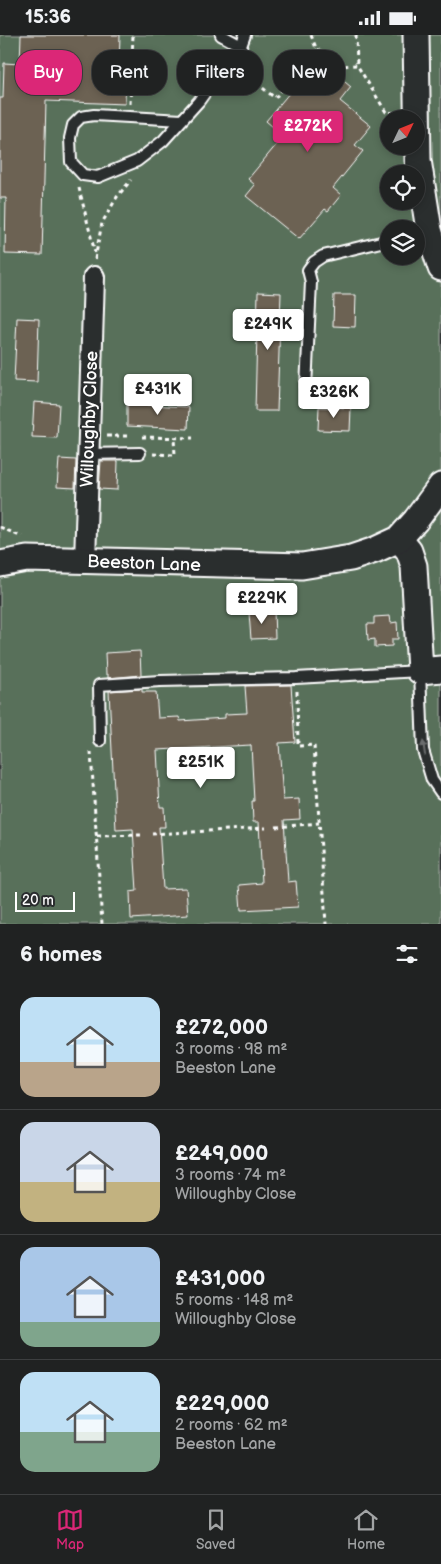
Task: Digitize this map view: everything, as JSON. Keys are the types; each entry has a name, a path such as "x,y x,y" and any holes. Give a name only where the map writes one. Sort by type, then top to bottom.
{"street":[{"path":"416,35 418,160 422,220"},
{"path":"425,235 441,268"},
{"name":"Willoughby Close","path":"85,561 94,277"},
{"name":"Beeston Lane","path":"8,553 85,561 302,567 351,558 399,539 416,520 441,486"},
{"path":"399,539 409,551 414,566 430,670"}],"lane":[{"path":"221,35 241,46"},
{"path":"237,50 245,35"},
{"path":"182,120 94,115 81,117 73,125 70,138 71,162 83,175 98,177 137,161 163,141 182,120 199,101 203,95"},
{"path":"357,390 306,388 311,282 308,269 323,256 380,243"},
{"path":"88,454 140,453"},
{"path":"100,741 99,685 160,681 296,678 430,670 423,750 432,780 441,793"}],"path":[{"path":"130,103 133,35"},
{"path":"311,35 316,48 342,67 357,65"},
{"path":"356,35 357,65 385,110"},
{"path":"263,88 275,97 316,48"},
{"path":"94,277 102,223 117,197 137,173 130,164"},
{"path":"74,166 96,256"},
{"path":"140,453 175,455 174,438"},
{"path":"296,678 298,746 314,745 326,924"},
{"path":"100,741 91,741 102,924"},
{"path":"276,827 319,823"},
{"path":"152,834 266,828"},
{"path":"97,836 142,835"}],"green space":[{"path":"0,35 441,35 441,924 0,924"}],"building":[{"path":"21,35 120,35 120,50 92,50 92,95 125,95 125,104 46,101 42,255 5,254 6,198 0,198 0,98 3,98 4,63 15,64 15,95 82,95 82,50 20,50"},
{"path":"345,82 351,87 345,95"},
{"path":"288,95 345,95 340,101 371,126 355,145 363,151 333,188 341,195 328,211 325,209 299,239 246,196 255,185 248,179 282,138 279,135 280,133 266,121"},
{"path":"258,292 281,293 277,411 255,411"},
{"path":"334,295 356,295 355,327 333,326"},
{"path":"17,318 39,319 37,382 14,381"},
{"path":"34,402 59,404 57,438 32,437"},
{"path":"127,404 189,407 188,429 127,426"},
{"path":"319,407 351,408 350,431 318,430"},
{"path":"59,459 76,460 75,488 57,487"},
{"path":"101,461 118,461 117,490 99,489"},
{"path":"274,611 275,638 251,639 249,613"},
{"path":"390,616 391,623 397,622 398,639 392,639 392,646 375,647 375,639 368,640 367,624 374,624 374,617"},
{"path":"140,651 141,675 108,678 108,674 106,674 105,653"},
{"path":"291,685 295,742 279,743 283,800 299,799 300,819 284,820 288,882 296,881 298,907 241,910 239,885 262,883 259,822 253,822 252,801 254,801 251,745 157,750 160,807 164,807 165,827 159,827 163,889 186,888 188,915 131,919 130,892 137,891 133,829 116,830 109,691 142,689 142,692 156,692 158,718 179,717 180,721 225,718 225,714 247,713 245,686"}]}
